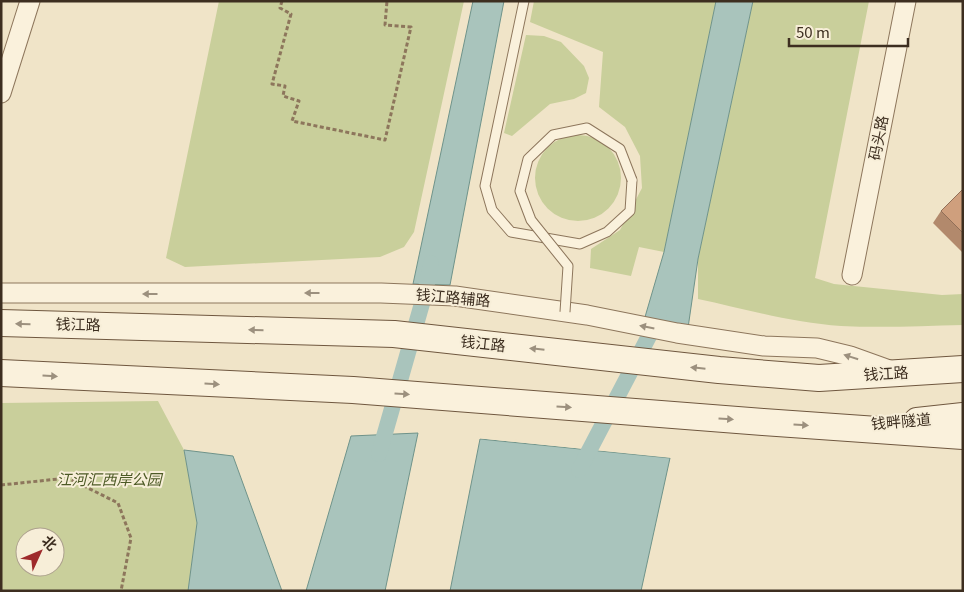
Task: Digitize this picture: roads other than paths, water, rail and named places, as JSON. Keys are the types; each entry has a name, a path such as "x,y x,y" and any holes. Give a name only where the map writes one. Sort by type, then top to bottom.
{"main road":[{"name":"钱江路","path":"1,323 394,334 764,374 819,378 963,369"},
{"path":"1,373 353,390 963,436"},
{"path":"819,378 863,386 963,387"},
{"name":"钱畔隧道","path":"839,428 963,416"}],"street":[{"path":"1,93 30,1"},
{"name":"码头路","path":"852,274 906,1"},
{"name":"钱江路辅路","path":"1,293 361,293 455,296 565,312 764,346 817,348 850,356 897,373"}],"lane":[{"path":"524,1 485,186 492,210 511,232 580,244 608,232 630,211 632,180 620,149 587,128 554,135 528,159 520,191 531,220 568,266 565,312"}],"water":[{"path":"473,1 504,1 450,285 413,284"},
{"path":"716,1 753,1 698,259 688,328 645,317 664,252"},
{"path":"418,433 385,591 306,591 351,436"},
{"path":"480,439 670,458 641,591 450,591"},
{"path":"184,450 233,456 282,591 188,591 197,523"}],"waterway":[{"path":"379,454 425,293 431,263"},
{"path":"579,470 659,317"}],"park label":[{"name":"江河汇西岸公园","path":"109,480"}]}
